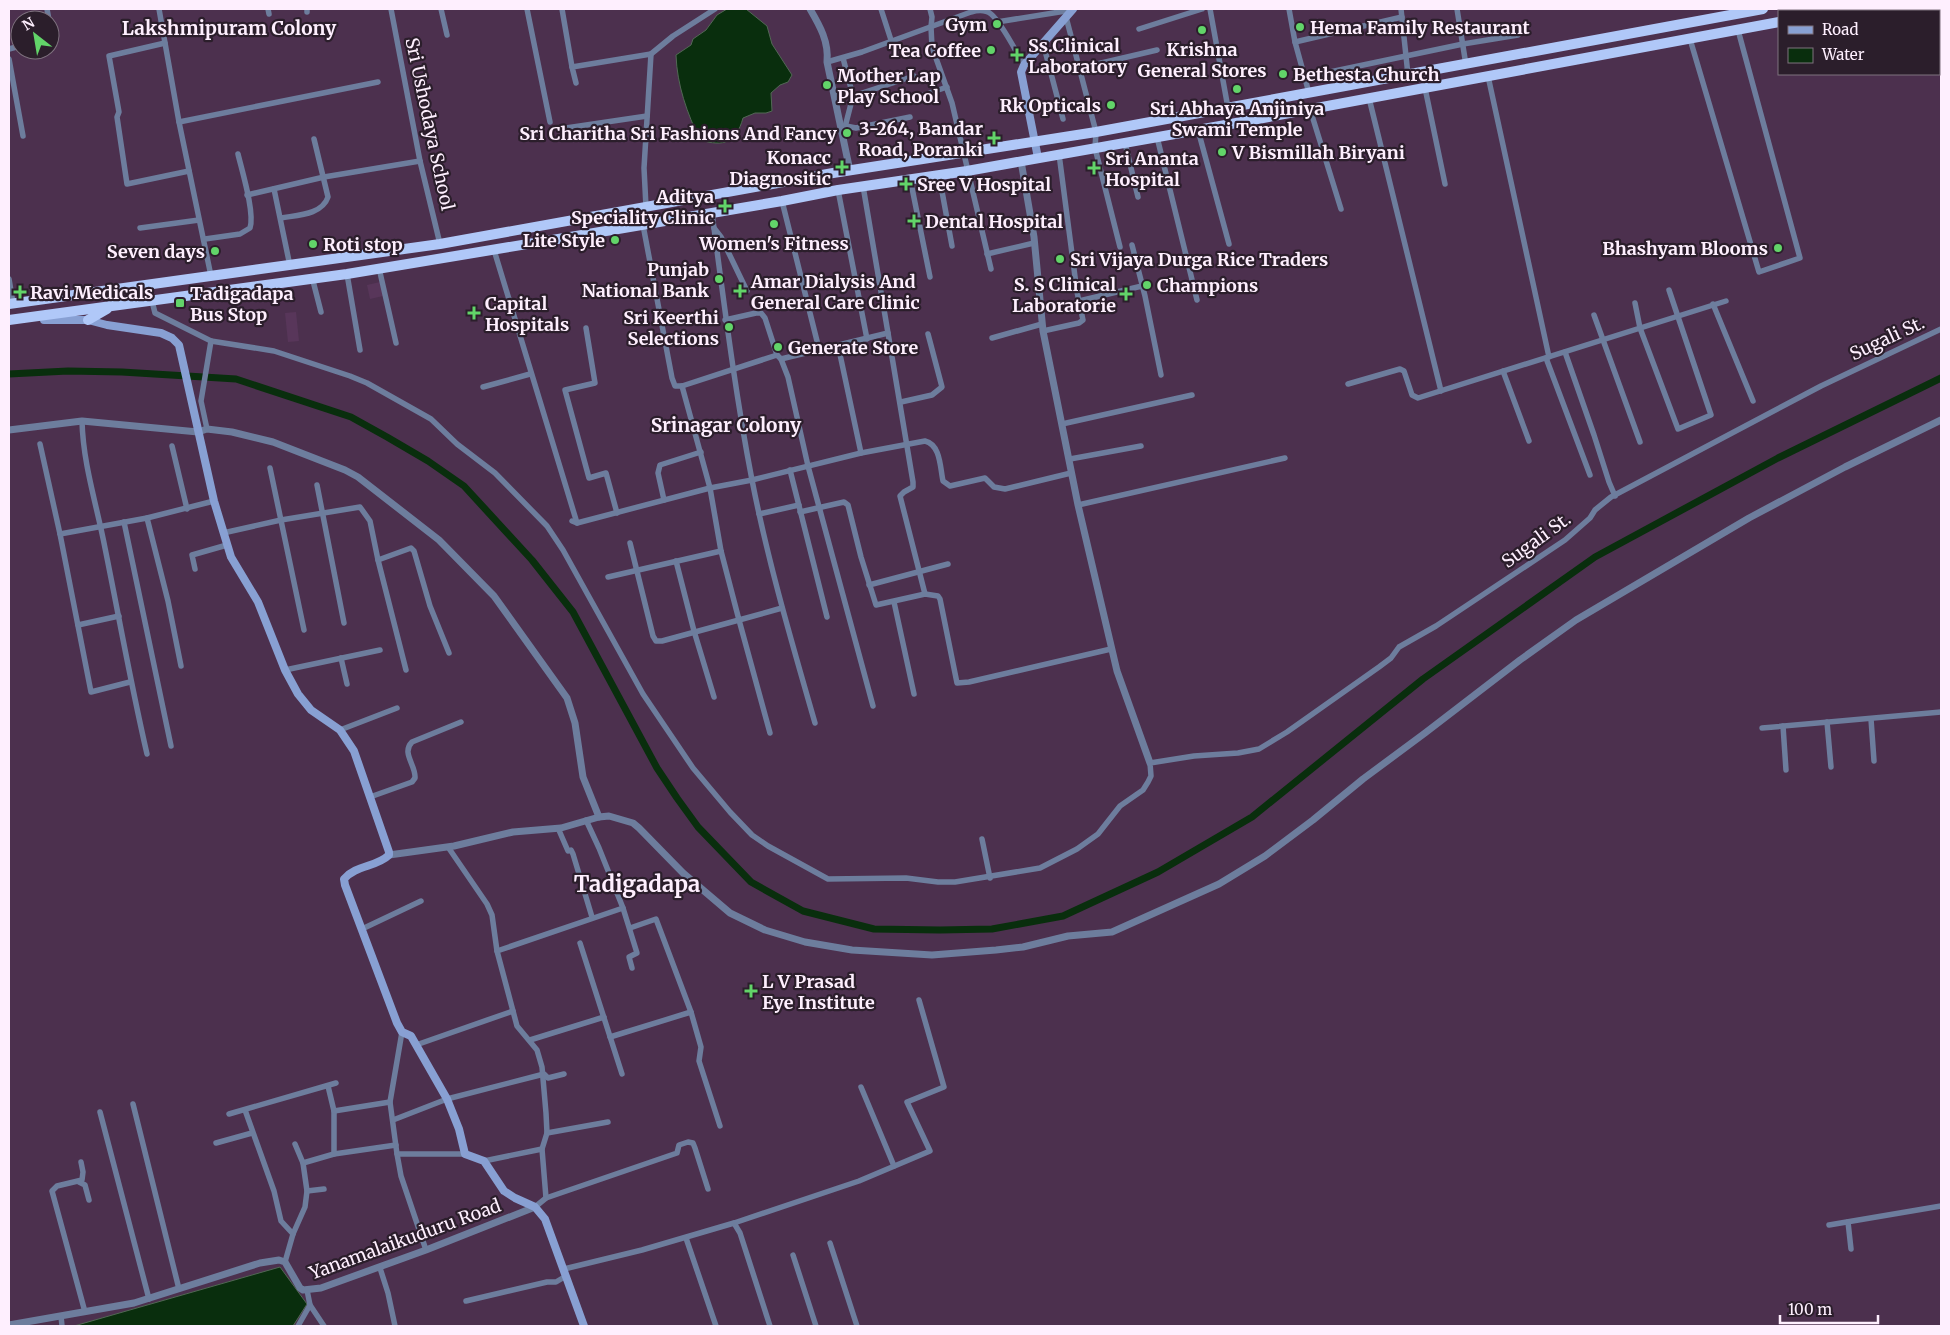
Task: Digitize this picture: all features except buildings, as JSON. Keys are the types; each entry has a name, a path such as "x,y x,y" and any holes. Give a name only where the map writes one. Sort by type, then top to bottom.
{"highway":[{"path":"11,304 440,244 850,170 965,154 1096,132 1762,9"},
{"path":"9,320 54,312 152,301 347,274 712,214 838,190 1022,161 1198,130 1778,22"},
{"path":"88,320 107,309 120,305"}],"main road":[{"path":"1038,158 1021,72 1024,65 1072,9"},
{"path":"9,325 60,319 88,320 107,325 161,333 172,338 179,345 214,501 227,545 238,570 258,602 285,670 304,703 340,730 354,751 389,855 384,860 352,871 344,879 402,1032 411,1036 447,1099 459,1129 465,1154 484,1161 504,1191 536,1207 545,1219 584,1326"}],"street":[{"path":"159,9 179,122 199,220 205,239 211,277"},
{"name":"Sri Ushodaya School","path":"391,9 420,161 440,244"},
{"path":"441,9 447,35"},
{"path":"527,9 550,122"},
{"path":"562,9 576,83"},
{"path":"572,67 651,54 673,36 715,9"},
{"path":"810,9 821,28 828,53 828,62 844,128 850,170"},
{"path":"881,9 891,40"},
{"path":"930,9 932,17 932,47 947,87 965,154 967,170 991,270"},
{"path":"828,62 931,27 976,9 990,13 1024,65"},
{"path":"997,22 1072,9"},
{"path":"1139,29 1202,9"},
{"path":"1210,9 1228,108"},
{"path":"1289,9 1295,42 1309,93"},
{"path":"1401,9 1408,74"},
{"path":"1457,9 1466,64"},
{"path":"1066,17 1096,132 1095,148 1120,247"},
{"path":"1295,42 1402,17"},
{"path":"1690,39 1759,272 1800,258 1738,30"},
{"path":"1306,77 1463,44 1518,35"},
{"path":"165,43 109,56 119,112 117,117 127,184 189,171"},
{"path":"1043,43 1063,119"},
{"path":"1080,68 1157,50"},
{"path":"646,207 644,168 651,54"},
{"path":"843,58 853,96 844,128"},
{"path":"9,59 23,136"},
{"path":"853,96 914,76"},
{"path":"1488,76 1547,357 1590,475"},
{"path":"179,122 378,82"},
{"path":"918,97 947,87"},
{"path":"1425,88 1445,184"},
{"path":"1369,98 1441,391"},
{"path":"1310,109 1341,209"},
{"path":"566,128 647,116"},
{"path":"844,128 856,128 910,116"},
{"path":"1198,130 1229,244"},
{"path":"1157,137 1197,300"},
{"path":"280,218 314,211 323,207 328,197 314,139"},
{"path":"1125,143 1138,197"},
{"path":"205,239 240,234 250,228 251,219 238,154"},
{"path":"992,338 1079,323 1083,320 1059,154"},
{"path":"247,195 324,177 420,161"},
{"path":"152,301 155,313 211,341 274,351 367,383 431,419 457,444 494,473 547,526 564,550 638,686 693,768 752,835 768,846 828,879 906,878 938,882 990,878 1040,868 1077,849 1098,834 1120,806 1143,790 1151,776 1150,763 1111,649 1071,473 1070,459 1042,328 1034,244 1022,161"},
{"path":"939,174 952,246"},
{"path":"910,178 930,277"},
{"path":"863,186 901,402 913,487 900,496 925,594"},
{"path":"274,189 290,266"},
{"path":"838,190 867,339"},
{"path":"782,202 819,349"},
{"path":"712,214 732,368 752,480 782,608 815,723"},
{"path":"140,228 199,220"},
{"path":"643,225 672,378 676,386 682,386 732,368 888,333"},
{"path":"714,228 721,237 747,291"},
{"path":"987,254 1034,244"},
{"path":"1132,245 1160,375"},
{"path":"494,250 574,522 860,453 925,441 931,443 938,457 943,481 950,486 985,478 994,487 1005,489 1071,473"},
{"path":"379,268 396,342"},
{"path":"347,274 360,350"},
{"path":"312,278 320,312"},
{"path":"9,279 11,304"},
{"path":"1079,301 1142,286"},
{"path":"1635,303 1640,328 1678,429 1711,415 1669,290"},
{"path":"1348,384 1400,369 1404,371 1413,397 1418,398 1726,301"},
{"path":"1713,304 1752,401"},
{"path":"725,320 761,313 765,318 788,377 808,466 873,706"},
{"path":"1594,314 1640,442"},
{"path":"586,328 595,382 565,390 589,478 606,473 617,513"},
{"name":"Sugali St.","path":"1150,763 1258,749 1287,732 1379,667 1391,658 1399,647 1436,626 1550,551 1581,527 1602,504 1615,496 1821,386 1941,329"},
{"path":"901,402 932,394 942,387 928,334"},
{"path":"207,429 201,401 211,341"},
{"path":"838,344 860,453"},
{"path":"1565,352 1615,496"},
{"path":"1503,371 1529,441"},
{"path":"483,387 530,374"},
{"path":"682,386 710,488 721,551 770,733"},
{"path":"1062,424 1192,395"},
{"path":"389,855 448,846 512,832 558,828 609,816 633,823 683,873 730,913 766,930 805,942 852,950 932,955 1023,947 1068,936 1112,932 1219,884 1265,856 1363,779 1576,620 1749,518 1845,467 1941,420"},
{"path":"9,430 82,421 198,432 207,429 232,432 272,442 358,477 440,540 469,569 494,596 567,698 575,723 583,776 599,817"},
{"path":"82,421 84,449 119,616 130,682 147,754"},
{"path":"40,444 92,692 130,682"},
{"path":"172,446 187,509"},
{"path":"1070,459 1141,446"},
{"path":"664,500 658,473 660,465 701,452"},
{"path":"1078,506 1285,458"},
{"path":"270,468 304,630"},
{"path":"790,470 827,617"},
{"path":"317,485 344,623"},
{"path":"60,534 147,518 214,501"},
{"path":"800,512 844,502 848,505 875,604 894,602 925,594 937,595 940,599 957,683 969,682 1111,649"},
{"path":"759,514 799,505"},
{"path":"223,533 322,512 360,507 370,521 406,670"},
{"path":"147,518 168,601 181,666"},
{"path":"124,522 171,746"},
{"path":"630,543 653,636 656,641 662,641 782,608"},
{"path":"195,569 192,555 227,545"},
{"path":"378,560 411,548 414,551 430,606 450,653"},
{"path":"608,577 721,551"},
{"path":"676,561 694,632 714,698"},
{"path":"869,585 948,564"},
{"path":"894,602 914,694"},
{"path":"78,625 119,616"},
{"path":"285,670 380,650"},
{"path":"341,658 347,684"},
{"path":"340,730 397,708"},
{"path":"1762,728 1941,712"},
{"path":"1871,719 1874,762"},
{"path":"370,797 412,782 416,778 407,752 407,747 412,742 461,722"},
{"path":"1827,722 1831,767"},
{"path":"1783,726 1786,770"},
{"path":"586,820 630,928 637,953 629,958 632,968"},
{"path":"558,828 568,851 571,850 573,854 592,917"},
{"path":"982,839 990,878"},
{"path":"448,846 492,915 496,951 519,1030 530,1040 536,1050 544,1074 547,1133 542,1149 546,1198"},
{"path":"362,929 421,901"},
{"path":"496,951 623,908"},
{"path":"630,928 656,920 691,1012 701,1048 699,1061 720,1126"},
{"path":"580,943 622,1074"},
{"path":"466,1301 547,1282 556,1282 564,1272 686,1238 814,1197 930,1151 907,1102 944,1086 919,1000"},
{"path":"416,1045 514,1011"},
{"path":"610,1036 691,1012"},
{"path":"530,1040 604,1017"},
{"path":"402,1032 390,1102 401,1176 426,1250"},
{"path":"544,1074 548,1078 564,1074"},
{"path":"393,1120 447,1099 544,1074"},
{"path":"229,1114 336,1083"},
{"path":"328,1086 334,1112 334,1154"},
{"path":"861,1087 894,1166"},
{"path":"334,1112 390,1102"},
{"path":"133,1104 179,1289"},
{"path":"245,1110 274,1191 281,1221 292,1234"},
{"path":"100,1112 149,1299"},
{"path":"547,1133 608,1122"},
{"path":"216,1143 252,1133"},
{"path":"536,1207 546,1198 677,1153 679,1145 688,1142 693,1143 708,1189"},
{"path":"286,1262 292,1234 304,1206 307,1191 303,1163 294,1144"},
{"path":"303,1163 334,1154 396,1145"},
{"path":"484,1161 542,1149"},
{"path":"397,1154 465,1154"},
{"path":"79,1182 83,1178 81,1162"},
{"path":"85,1312 52,1191 57,1186 79,1182 85,1185 89,1200"},
{"path":"307,1191 324,1189"},
{"path":"1829,1225 1941,1206"},
{"name":"Yanamalaikuduru Road","path":"9,1325 134,1303 213,1277 260,1263 278,1260 286,1262 300,1288 303,1290 321,1288 380,1268 536,1207"},
{"path":"1848,1222 1851,1249"},
{"path":"734,1223 740,1232 770,1326"},
{"path":"686,1238 716,1326"},
{"path":"830,1243 857,1326"},
{"path":"793,1255 816,1326"},
{"path":"380,1268 395,1326"},
{"path":"308,1290 310,1305 324,1326"},
{"path":"298,1326 310,1305"},
{"path":"60,1316 62,1326"}],"shaded area":[{"path":"380,282 383,296 370,299 367,285"},
{"path":"296,312 299,341 288,342 285,313"}],"water":[{"path":"727,9 746,9 767,26 772,44 792,75 788,82 780,85 771,93 772,111 755,113 743,118 733,138 722,143 716,143 700,140 695,130 681,88 676,55 691,45 693,39 706,30 717,15"},
{"path":"280,1267 307,1304 293,1326 74,1326"}],"waterway":[{"path":"9,374 68,371 122,372 236,379 351,417 428,461 464,486 532,560 573,612 657,768 698,827 751,882 803,911 874,929 940,930 992,929 1063,916 1158,872 1252,817 1423,679 1595,557 1778,458 1941,378"}],"place":[{"name":"Gym","path":"997,24"},
{"name":"Hema Family Restaurant","path":"1300,27"},
{"name":"Krishna General Stores","path":"1202,30"},
{"name":"Tea Coffee","path":"991,50"},
{"name":"Ss.Clinical Laboratory","path":"1017,55"},
{"name":"Bethesta Church","path":"1283,74"},
{"name":"Mother Lap Play School","path":"827,85"},
{"name":"Sri Abhaya Anjiniya Swami Temple","path":"1237,89"},
{"name":"Rk Opticals","path":"1111,105"},
{"name":"Sri Charitha Sri Fashions And Fancy","path":"847,133"},
{"name":"3-264, Bandar Road, Poranki","path":"994,138"},
{"name":"V Bismillah Biryani","path":"1222,152"},
{"name":"Konacc Diagnositic","path":"842,167"},
{"name":"Sri Ananta Hospital","path":"1094,168"},
{"name":"Sree V Hospital","path":"906,184"},
{"name":"Aditya Speciality Clinic","path":"725,206"},
{"name":"Dental Hospital","path":"914,221"},
{"name":"Women's Fitness","path":"774,224"},
{"name":"Lite Style","path":"615,240"},
{"name":"Roti stop","path":"313,244"},
{"name":"Bhashyam Blooms","path":"1778,248"},
{"name":"Seven days","path":"215,251"},
{"name":"Sri Vijaya Durga Rice Traders","path":"1060,259"},
{"name":"Punjab National Bank","path":"719,279"},
{"name":"Champions","path":"1147,285"},
{"name":"Amar Dialysis And General Care Clinic","path":"740,291"},
{"name":"Ravi Medicals","path":"20,292"},
{"name":"S. S Clinical Laboratorie","path":"1126,294"},
{"name":"Tadigadapa Bus Stop","path":"180,303"},
{"name":"Capital Hospitals","path":"474,313"},
{"name":"Sri Keerthi Selections","path":"729,327"},
{"name":"Generate Store","path":"778,347"},
{"name":"L V Prasad Eye Institute","path":"751,991"}],"district":[{"name":"Lakshmipuram Colony","path":"229,28"},
{"name":"Srinagar Colony","path":"726,425"},
{"name":"Tadigadapa","path":"637,884"}]}
